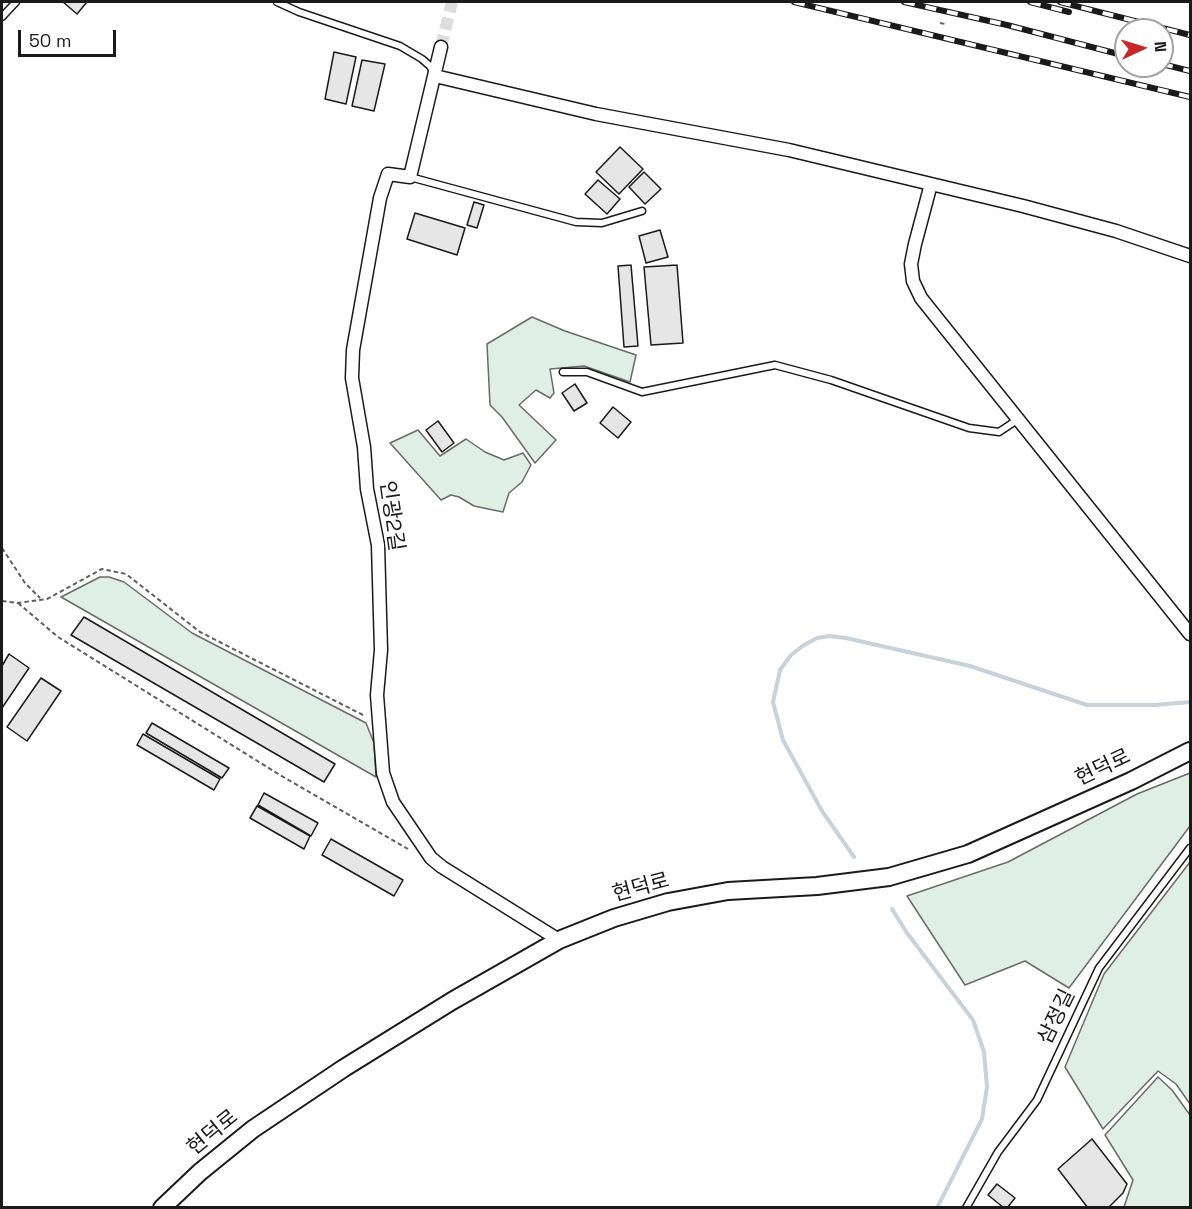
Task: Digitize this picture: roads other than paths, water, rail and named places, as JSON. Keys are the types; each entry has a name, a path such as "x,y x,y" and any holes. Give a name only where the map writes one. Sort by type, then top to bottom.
{"main road":[{"name":"현덕로","path":"162,1208 200,1172 280,1110 452,1001 559,940 614,918 668,902 728,891 817,886 889,877 968,854 1131,781 1191,751"}],"street":[{"path":"410,177 441,47"},
{"path":"435,76 596,114 789,150 931,183 1116,231 1191,256"},
{"name":"인광2길","path":"410,177 388,174 380,198 353,350 352,378 364,447 367,489 378,544 381,650 377,695 383,773 393,802 431,858 559,940"},
{"path":"931,183 911,264 913,281 921,298 1191,634"}],"lane":[{"path":"2,17 16,2"},
{"path":"277,2 299,12 400,46 422,59 430,66 435,76"},
{"path":"410,177 576,222 602,223 642,211"},
{"path":"563,372 587,372 642,392 775,365 831,380 969,428 999,432 1017,420"},
{"name":"삼정길","path":"966,1208 998,1152 1037,1100 1099,968 1191,848"}],"waterway":[{"path":"854,857 822,811 783,740 773,702 780,670 791,655 817,638 829,636 846,638 970,666 1087,705 1155,705 1190,702"},
{"path":"892,909 907,933 973,1020 984,1052 987,1087 982,1119 937,1208"}],"tunnel":[{"path":"441,47 452,2"}],"railway":[{"path":"794,2 1190,97"},
{"path":"904,2 1007,25 1114,53"},
{"path":"1030,2 1069,12"},
{"path":"1060,2 1190,35"},
{"path":"1174,67 1190,71"}]}
